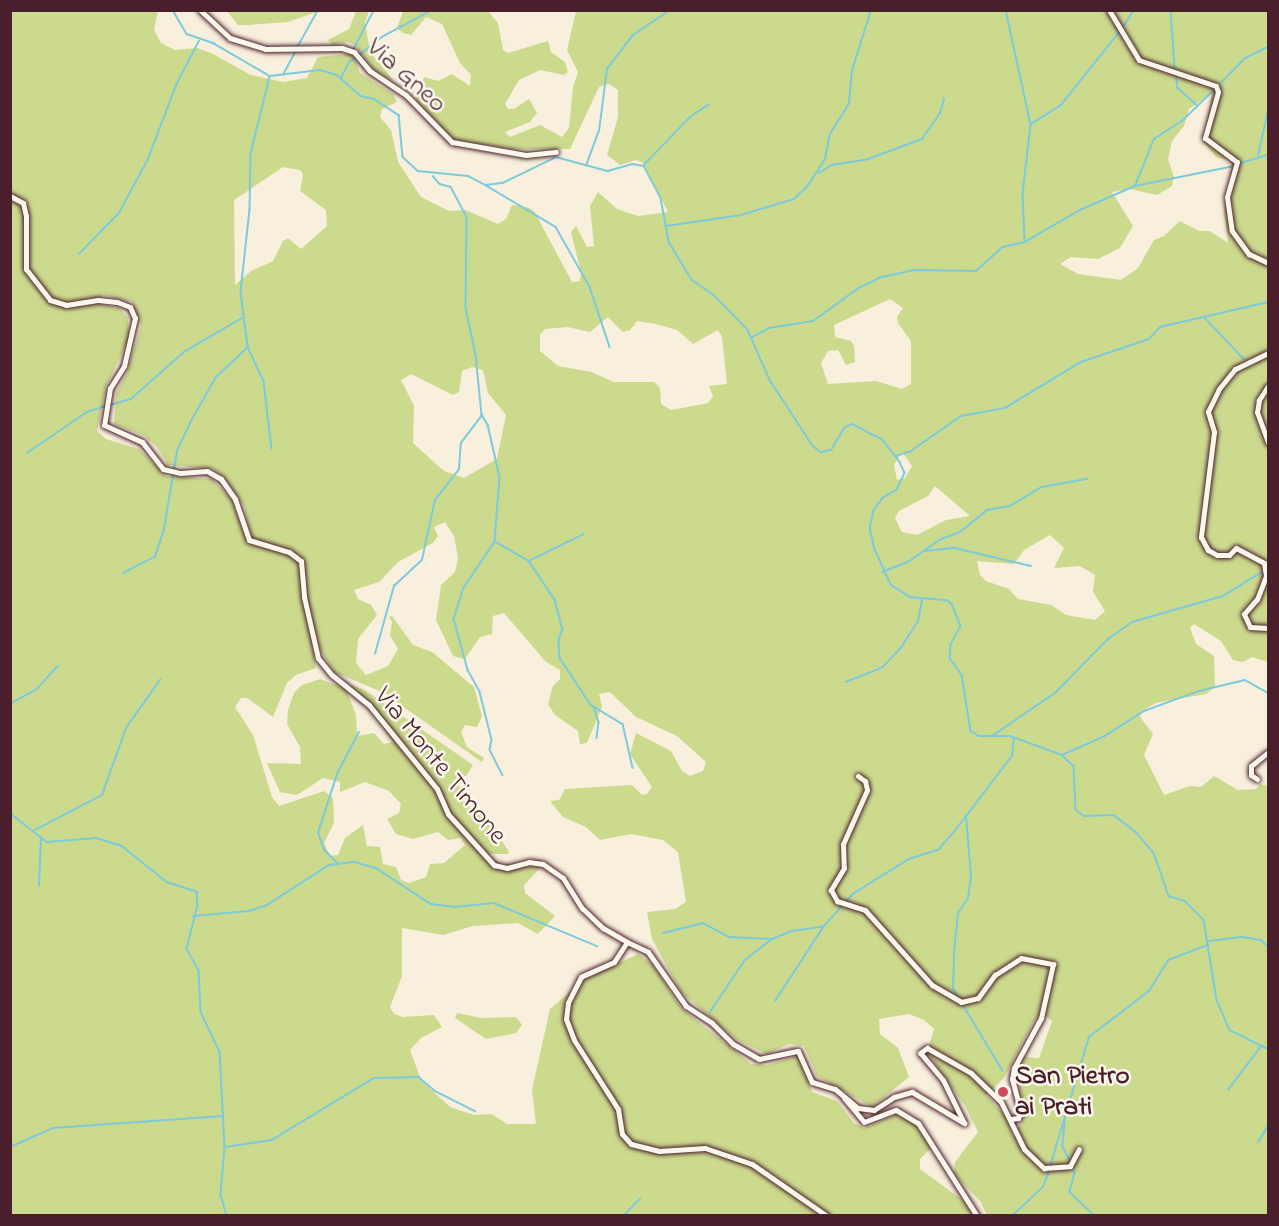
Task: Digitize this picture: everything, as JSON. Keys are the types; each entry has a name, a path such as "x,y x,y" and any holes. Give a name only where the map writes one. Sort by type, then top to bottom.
{"street":[{"name":"Via Gneo","path":"200,10 230,38 265,49 342,48 354,52 362,58 370,71 406,95 452,142 526,155 556,152"},
{"path":"1109,10 1139,60 1216,86 1218,92 1205,138 1237,162 1227,197 1232,231 1249,254 1269,263"},
{"name":"Via Monte Timone","path":"10,196 18,196 26,216 26,269 50,300 66,304 98,300 117,302 130,307 135,318 133,341 110,388 104,425 142,442 164,468 180,473 207,471 221,479 235,499 249,540 290,552 301,561 304,597 318,658 332,675 369,705 437,789 448,814 494,865 507,868 529,862 543,864 563,878 582,908 603,928 627,942"},
{"path":"1269,353 1235,369 1219,388 1208,412 1214,432 1201,537 1209,550 1217,555 1229,555 1236,548 1264,562 1266,576 1257,599 1244,614 1250,627 1269,628"},
{"path":"1269,386 1259,400 1257,412 1269,443"},
{"path":"1257,779 1250,768 1269,752"},
{"path":"858,776 865,781 867,790 843,844 844,868 831,890 837,901 856,904 868,912 932,985 961,1002 978,998 994,975 1021,958 1053,964 1041,1018 1014,1068 1012,1078 1021,1112 1018,1118 1011,1119"},
{"path":"827,1215 753,1164 705,1148 660,1151 632,1144 622,1134 618,1109 574,1040 566,1019 568,1003 581,977 614,962 627,942 648,952 686,1006 712,1023 733,1044 759,1059 796,1050 812,1082 842,1094 868,1111 900,1095 914,1093 963,1124 964,1118 943,1080 920,1053 927,1048 971,1073 1001,1102 1011,1119 1023,1149 1044,1168 1070,1166 1079,1149"},
{"path":"842,1094 864,1122 896,1110 918,1123 977,1215"}],"green space":[{"path":"10,11 158,11 154,30 161,43 175,50 197,48 251,75 283,82 307,78 318,57 349,54 355,58 360,73 393,94 397,102 382,109 380,117 391,130 398,162 421,197 449,211 465,210 498,224 506,219 512,205 527,207 534,211 572,282 580,281 581,273 571,232 576,226 587,247 594,246 590,206 598,192 617,209 638,216 668,212 643,163 636,160 620,165 607,155 618,117 618,90 609,84 599,87 570,149 512,149 453,140 416,100 424,77 438,81 452,74 470,86 471,75 460,63 442,24 426,17 411,35 403,33 397,28 403,11 488,11 498,23 503,50 508,53 548,41 551,52 565,62 568,72 564,75 540,70 519,80 505,104 508,109 514,109 529,99 537,113 530,122 505,132 510,137 540,125 562,137 569,128 573,87 578,72 567,50 576,11 1268,11 1268,662 1252,657 1243,662 1233,660 1221,641 1194,624 1190,628 1196,644 1214,656 1215,687 1206,694 1156,703 1141,711 1140,717 1153,734 1144,755 1164,795 1190,786 1201,787 1214,776 1238,790 1256,789 1260,784 1268,786 1268,1215 987,1215 980,1201 954,1174 955,1162 978,1132 965,1106 927,1052 934,1029 924,1020 909,1014 879,1019 880,1034 898,1048 909,1077 872,1107 817,1076 804,1046 789,1044 766,1054 736,1039 681,992 652,939 647,912 675,909 686,902 678,852 663,840 631,834 600,840 586,827 563,817 550,801 559,800 565,789 632,785 642,795 647,794 652,787 630,754 636,733 671,751 682,771 690,776 703,771 706,762 677,736 636,717 610,692 599,694 602,707 587,743 580,744 578,731 555,715 548,704 553,686 560,679 560,670 546,662 504,613 493,616 492,634 480,637 465,659 453,656 436,620 441,585 455,572 458,558 454,536 445,522 434,527 438,536 433,543 398,562 379,582 354,590 358,599 371,605 377,615 358,639 356,663 366,675 388,666 398,649 390,635 392,622 389,617 392,616 413,645 432,652 474,687 482,716 477,727 465,725 461,732 467,747 484,758 482,762 382,692 334,672 321,651 312,645 316,668 296,675 287,683 273,717 247,698 241,698 235,707 253,735 272,797 279,806 324,791 333,798 334,823 324,843 330,856 338,855 345,838 363,825 367,846 380,847 383,864 396,867 401,880 409,883 426,877 430,864 444,863 465,845 461,838 448,840 438,832 413,839 396,834 387,819 399,813 401,804 389,791 365,782 340,792 340,782 323,778 297,795 280,792 267,763 301,764 300,747 287,724 288,710 294,693 302,685 320,679 346,689 352,685 365,690 473,765 466,776 457,777 464,803 489,823 509,854 488,854 502,865 540,859 540,868 524,885 525,893 555,916 538,934 518,923 473,926 443,935 402,928 402,976 390,1007 394,1014 403,1017 434,1015 442,1027 421,1038 410,1050 421,1080 450,1107 474,1115 492,1114 507,1124 536,1124 532,1090 550,1009 586,978 638,954 653,965 681,1008 751,1064 767,1065 798,1056 812,1092 837,1101 854,1123 864,1128 901,1113 912,1120 932,1147 920,1159 920,1169 976,1210 976,1215 11,1215","holes":["1212,93 1203,142 1216,157 1233,161 1224,211 1228,243 1210,231 1199,231 1180,221 1164,236 1154,240 1138,268 1121,280 1078,274 1060,264 1071,257 1098,259 1120,248 1133,226 1112,192 1130,189 1157,195 1172,186 1174,177 1168,159 1172,141 1184,126 1189,109","283,167 300,170 303,175 300,191 326,210 327,226 301,249 288,238 283,241 273,261 251,271 235,285 234,200","103,295 132,302 141,326 127,373 116,393 114,424 143,435 157,447 168,465 213,469 223,476 244,506 249,529 241,526 232,500 212,479 166,476 139,449 106,439 97,431 106,387 130,336 127,316 119,308 98,304","890,299 903,308 897,317 898,323 911,341 911,384 902,389 876,381 828,384 821,363 828,351 838,350 846,365 855,362 854,346 851,341 835,337 834,325","608,317 623,332 630,330 637,321 656,324 677,330 693,344 718,330 722,337 727,384 709,386 713,396 708,403 671,410 661,404 660,388 654,382 614,382 591,372 558,366 540,351 540,335 545,329 568,327 590,332","472,367 483,370 488,393 506,415 497,459 464,478 444,471 413,443 414,406 401,380 411,374 453,395 459,392 462,371","902,452 912,466 905,478 897,480 894,465","935,486 970,516 946,520 917,535 902,532 895,518 899,511 928,496","1050,535 1064,548 1054,568 1080,566 1095,575 1093,592 1105,611 1095,620 1066,615 1051,605 1018,599 1009,589 986,581 980,575 977,561 1014,564 1024,550","346,689 371,710 393,742 384,744 374,733 357,736 356,715","1044,1015 1052,1021 1039,1058 1024,1057 1020,1062 1025,1083 1019,1086 1024,1117 1013,1136 1006,1117 986,1095 1004,1078 1032,1024 1038,1016"]},
{"path":"227,11 319,11 288,22 238,25"},
{"path":"356,11 369,11 365,22 370,52 394,81 376,72 355,45 348,42 333,45 328,40 349,29"},
{"path":"457,1013 481,1018 516,1017 522,1025 516,1033 486,1039 455,1018"}],"waterway":[{"path":"173,10 187,34 213,43 270,76 320,70 337,75 361,96 374,99 399,115 403,157 418,171 468,176 486,185 503,183 556,157 608,171 632,164 644,166 661,198 669,242 692,280 713,294 748,330 770,380 813,446 821,452 831,450 844,428 852,424 882,439 900,462 905,473 897,490 883,498 874,511 870,528 875,549 891,585 910,597 947,600 952,604 961,626 951,645 950,658 962,675 971,731 979,736 1010,736 1062,755 1074,766 1076,810 1084,816 1114,815 1137,833 1154,853 1169,896 1185,901 1204,920 1217,1000 1230,1030 1268,1049"},
{"path":"298,46 318,10"},
{"path":"353,50 374,10"},
{"path":"359,55 382,37 432,10"},
{"path":"586,166 599,131 607,69 633,35 670,10"},
{"path":"666,226 741,215 794,199 807,187 825,159 830,134 849,103 852,71 871,10"},
{"path":"1006,10 1031,125 1023,194 1025,242"},
{"path":"1123,27 1134,10"},
{"path":"1171,10 1175,69"},
{"path":"1031,124 1061,105 1120,31"},
{"path":"79,254 119,213 148,159 177,83 199,41"},
{"path":"1218,86 1244,59 1268,47"},
{"path":"283,75 296,51"},
{"path":"341,78 349,62 356,58"},
{"path":"1176,74 1178,88 1197,105"},
{"path":"270,77 251,154 250,210 241,292 248,347 264,382 272,449"},
{"path":"1135,186 1154,139 1182,121 1214,90"},
{"path":"819,173 832,165 868,159 922,139 940,113 944,99"},
{"path":"644,165 690,117 708,105"},
{"path":"1258,156 1268,111"},
{"path":"1238,164 1268,155"},
{"path":"751,338 769,328 813,321 859,288 882,277 915,270 976,271 1003,247 1025,242 1080,210 1135,186 1234,166"},
{"path":"433,176 440,184 451,187 467,217 466,308 476,355 482,415 488,425 500,477 495,542 464,588 454,619 468,670 480,692 492,740 490,750 503,775"},
{"path":"487,186 556,227 590,287 610,347"},
{"path":"896,456 911,451 961,416 1005,408 1081,362 1149,339 1160,327 1268,302"},
{"path":"110,405 131,399 184,352 242,318"},
{"path":"1205,318 1244,359"},
{"path":"123,573 155,557 164,529 177,451 216,377 248,347"},
{"path":"27,453 87,412 105,406"},
{"path":"375,654 394,586 422,560 435,500 459,469 461,443 482,415"},
{"path":"882,572 908,562 941,539 960,532 987,510 1010,506 1042,487 1087,479"},
{"path":"529,561 584,534"},
{"path":"496,542 529,561 555,600 563,629 559,640 560,658 591,705 623,724 633,768"},
{"path":"924,551 955,548 1031,566"},
{"path":"992,736 1055,693 1108,639 1132,622 1223,596 1262,572"},
{"path":"846,682 883,667 900,649 918,621 922,600"},
{"path":"10,704 37,689 58,666"},
{"path":"35,830 102,795 126,728 160,680"},
{"path":"1062,755 1105,736 1144,711 1199,691 1245,680 1268,693"},
{"path":"594,707 599,722 597,738"},
{"path":"337,863 324,850 318,833 337,774 359,732"},
{"path":"775,1001 824,926 853,894 909,859 939,849 1012,756 1014,738"},
{"path":"10,813 47,842 96,838 122,846 167,882 197,892 198,905 187,949 199,971 201,1012 220,1052 225,1148 221,1195 227,1216"},
{"path":"959,999 953,988 954,953 958,913 968,898 971,876 966,817"},
{"path":"39,886 41,839"},
{"path":"193,916 249,911 267,905 329,865 355,862 376,868 431,904 455,907 494,903 597,946"},
{"path":"663,933 703,923 729,937 771,939"},
{"path":"710,1012 745,960 772,939 792,931 822,927"},
{"path":"1209,941 1243,937 1261,940 1268,946"},
{"path":"1050,1167 1089,1037 1149,991 1168,960 1208,945"},
{"path":"962,1003 1003,1071"},
{"path":"1228,1090 1262,1045"},
{"path":"226,1147 272,1140 374,1078 419,1077 435,1091 475,1111"},
{"path":"1066,1111 1063,1147 1070,1161"},
{"path":"10,1147 53,1128 223,1116"},
{"path":"1258,1142 1268,1126"},
{"path":"1072,1166 1075,1173 1070,1192 1095,1216"},
{"path":"1012,1216 1043,1187 1049,1171"},
{"path":"623,1216 640,1199"}],"place":[{"name":"San Pietro ai Prati","path":"1003,1092"}]}
